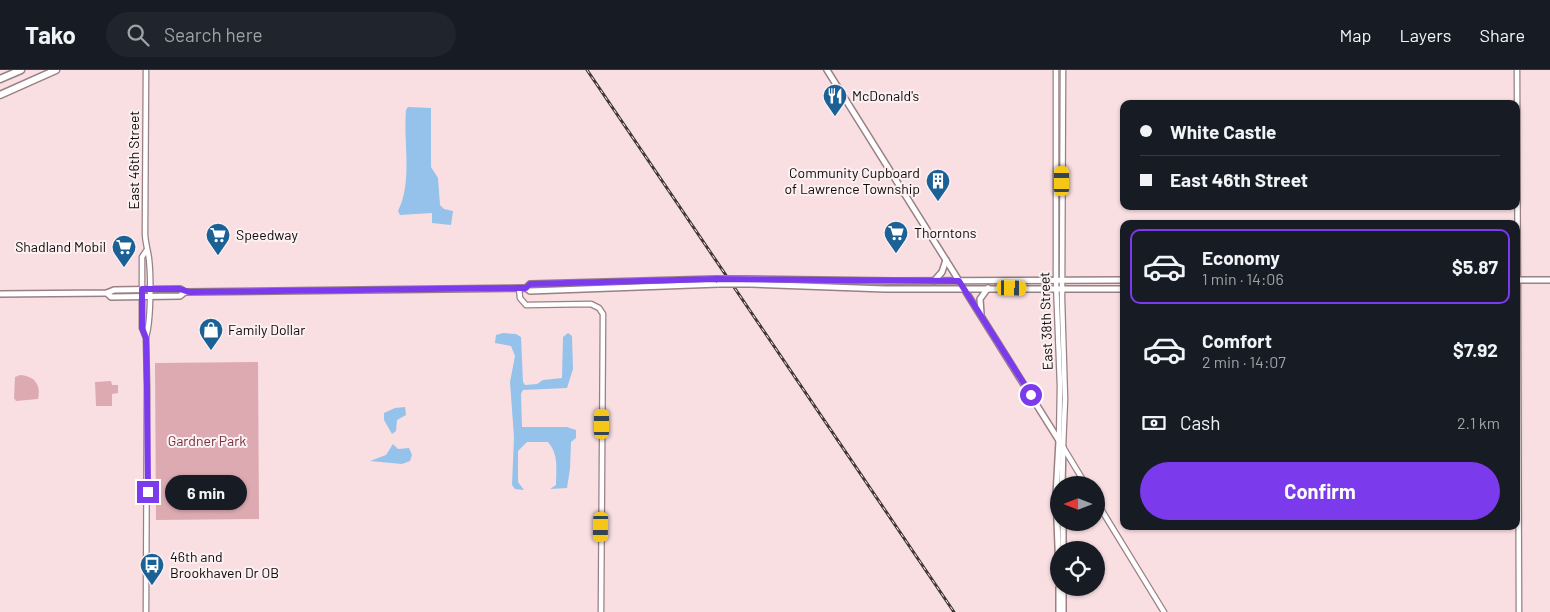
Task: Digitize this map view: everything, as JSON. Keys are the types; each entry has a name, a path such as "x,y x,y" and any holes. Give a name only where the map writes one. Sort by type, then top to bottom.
{"highway":[{"path":"0,79 21,70"},
{"path":"0,94 56,70"}],"main road":[{"name":"East 46th Street","path":"146,70 146,251 149,258 149,328 146,338 148,482 146,612"},
{"path":"827,70 1081,476"},
{"name":"East 38th Street","path":"1056,70 1056,289 1060,386 1056,495 1058,541"},
{"name":"East 38th Street","path":"1062,476 1064,399 1062,289 1063,70"},
{"path":"1517,70 1517,100"},
{"name":"East 46th Street","path":"146,251 142,257 142,328 146,338"},
{"path":"934,281 942,272 946,260"},
{"path":"749,282 1120,280"},
{"path":"1520,280 1550,280"},
{"path":"0,294 107,293 114,290 142,289 180,289 185,292 526,288 530,292 717,281 876,288 1120,289"},
{"path":"519,288 520,298 526,305 591,304 597,306 602,312 601,612"},
{"path":"982,317 980,299 989,288"},
{"path":"107,293 110,297 180,296 185,292"},
{"path":"1105,516 1164,612"},
{"path":"1519,530 1519,612"},
{"path":"1059,596 1059,612"},
{"path":"1063,596 1063,612"}],"green space":[{"name":"Gardner Park","path":"258,362 259,519 156,520 155,363"},
{"path":"20,375 30,377 36,382 39,389 38,399 16,401 14,398 15,377"},
{"path":"111,381 112,385 118,385 118,393 112,394 112,406 96,406 95,382"}],"water":[{"path":"408,107 431,108 431,167 438,178 440,205 444,209 453,211 451,225 432,223 432,213 400,215 398,211 405,187 405,123"},
{"path":"503,333 516,334 521,337 523,382 525,385 537,384 543,380 562,378 563,337 568,333 572,336 573,369 567,388 523,390 521,394 522,427 567,427 576,430 576,438 571,442 567,488 550,489 556,485 556,467 554,452 548,442 527,442 518,451 518,482 524,490 515,489 512,485 514,437 510,382 515,356 511,346 495,343 496,335"},
{"path":"405,407 406,415 397,420 396,431 392,434 384,420 384,413 395,408"},
{"path":"393,444 398,449 409,448 412,455 410,461 402,464 370,461 386,455"}],"railway":[{"path":"587,70 954,612"}],"place":[{"name":"McDonald's","path":"835,117"},
{"name":"Community Cupboard of Lawrence Township","path":"938,202"},
{"name":"Thorntons","path":"896,254"},
{"name":"Speedway","path":"218,256"},
{"name":"Shadland Mobil","path":"124,268"},
{"name":"Family Dollar","path":"211,351"},
{"name":"46th and Brookhaven Dr OB","path":"152,586"}],"route":[{"path":"148,492 146,338 142,328 142,289 181,289 189,292 526,288 530,284 716,279 959,281 1031,395"}]}
